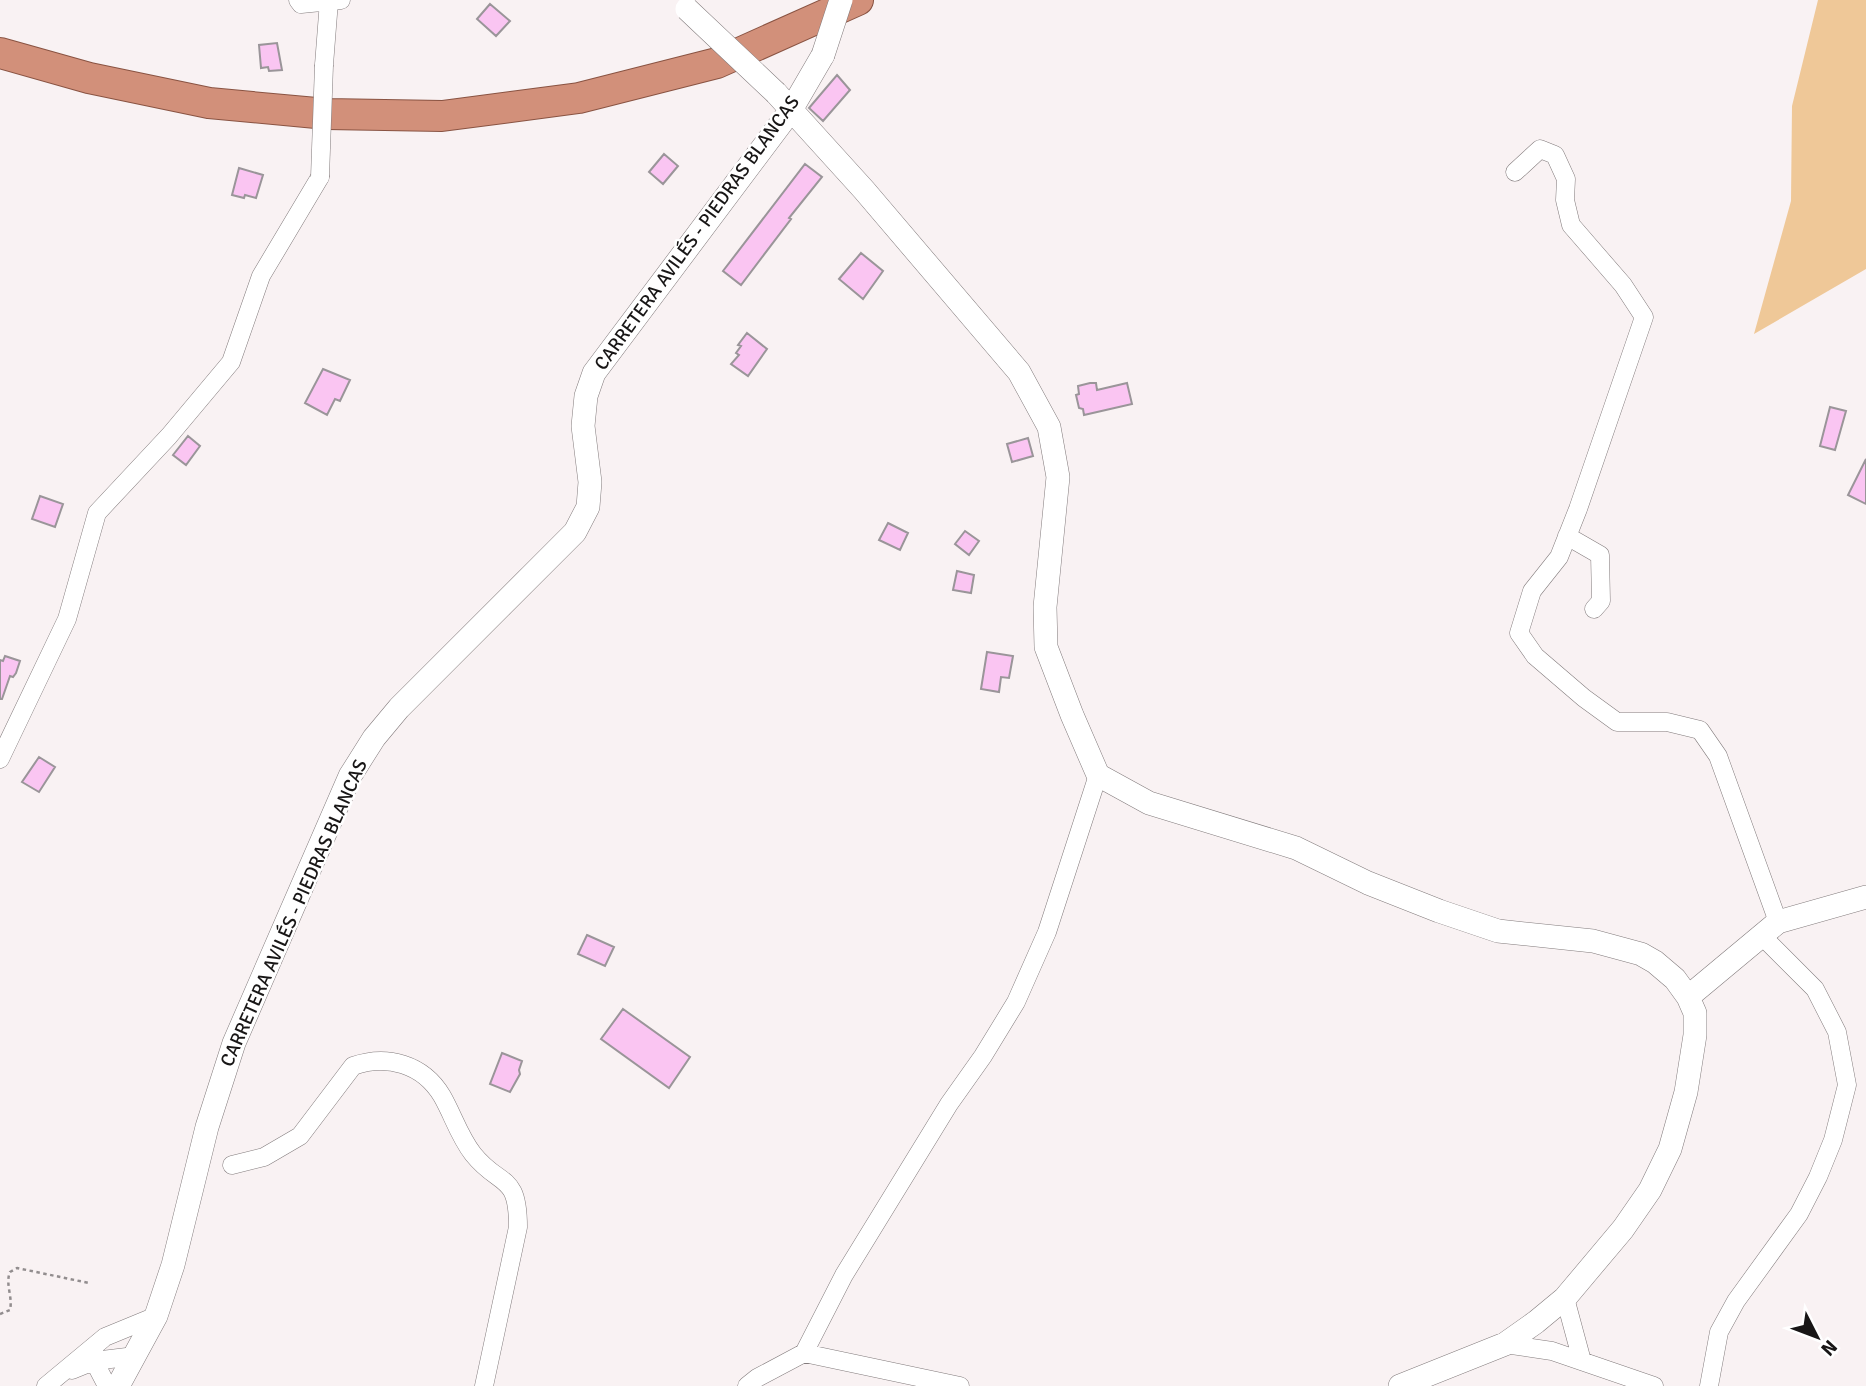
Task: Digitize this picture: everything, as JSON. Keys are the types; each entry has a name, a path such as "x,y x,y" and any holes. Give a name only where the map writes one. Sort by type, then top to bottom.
{"highway":[{"path":"0,53 89,78 209,103 327,114 442,116 579,98 717,63 858,0"}],"street":[{"path":"0,759 67,619 97,513 169,436 231,362 261,276 320,177 324,65 335,1 301,4 298,0"},
{"name":"CARRETERA AVILÉS - PIEDRAS BLANCAS","path":"118,1386 156,1316 173,1265 206,1127 234,1042 350,776 374,738 399,708 575,532 588,507 590,482 583,426 586,397 594,373 783,101 823,55 841,0"},
{"path":"682,5 783,101 864,190 1019,372 1049,426 1058,477 1045,607 1046,647 1098,775 1149,803 1296,848 1368,883 1498,931 1593,941 1642,954 1675,979 1688,997 1695,1013 1695,1035 1686,1092 1670,1149 1650,1190 1623,1229 1565,1298 1505,1344 1400,1386"},
{"path":"1515,172 1540,149 1555,155 1566,179 1566,200 1571,225 1623,285 1644,317 1608,425 1559,557 1532,591 1519,633 1535,656 1617,722 1667,723 1700,730 1717,757 1770,929 1815,989 1837,1032 1847,1085 1833,1140 1799,1214 1736,1301 1719,1332 1709,1386"},
{"path":"1567,536 1600,555 1601,601 1594,609"},
{"path":"747,1386 804,1353 844,1275 1016,1002 1047,932 1098,775"},
{"path":"1688,997 1770,929 1866,897"},
{"path":"232,1165 264,1157 300,1136 353,1066 367,1061 385,1060 402,1063 420,1073 441,1094 458,1131 474,1155 512,1188 518,1205 518,1227 484,1386"},
{"path":"1565,1298 1582,1361"},
{"path":"49,1382 97,1348 156,1316"},
{"path":"1505,1344 1552,1351 1654,1386"},
{"path":"97,1348 125,1346 135,1356"},
{"path":"97,1348 135,1356"},
{"path":"97,1348 107,1386"},
{"path":"804,1353 960,1386"}],"path":[{"path":"0,1314 10,1310 12,1302 7,1279 10,1272 17,1268 89,1283"}],"shaded area":[{"path":"1818,0 1866,0 1866,269 1754,334 1791,201 1792,106"}],"building":[{"path":"490,4 510,21 496,36 477,19"},
{"path":"277,43 282,70 269,71 268,67 261,68 259,45"},
{"path":"837,75 850,90 823,121 809,108"},
{"path":"664,154 678,166 663,184 649,172"},
{"path":"805,164 822,177 741,285 723,271"},
{"path":"239,168 263,175 256,198 232,195"},
{"path":"861,253 883,271 863,299 839,279"},
{"path":"747,333 767,349 748,376 731,364 739,355 736,353 741,346 738,345"},
{"path":"323,369 350,380 340,401 335,399 327,415 305,403"},
{"path":"1096,383 1097,390 1127,383 1132,404 1084,415 1076,395 1079,394 1078,386"},
{"path":"1830,407 1846,411 1835,450 1820,446"},
{"path":"188,436 200,446 186,465 173,455"},
{"path":"1028,438 1033,456 1012,462 1007,444"},
{"path":"1866,459 1866,504 1848,495"},
{"path":"40,496 63,504 55,527 32,519"},
{"path":"888,523 908,533 900,550 879,540"},
{"path":"965,531 979,541 969,555 955,544"},
{"path":"957,571 974,575 971,593 953,590"},
{"path":"987,652 1013,656 1009,678 1001,677 999,692 981,689"},
{"path":"5,656 20,661 0,699 0,660 3,661"},
{"path":"39,757 55,767 39,792 22,782"},
{"path":"587,935 614,947 605,966 578,954"},
{"path":"623,1009 690,1057 669,1088 601,1039"},
{"path":"502,1053 522,1061 520,1074 510,1092 490,1084"}]}
